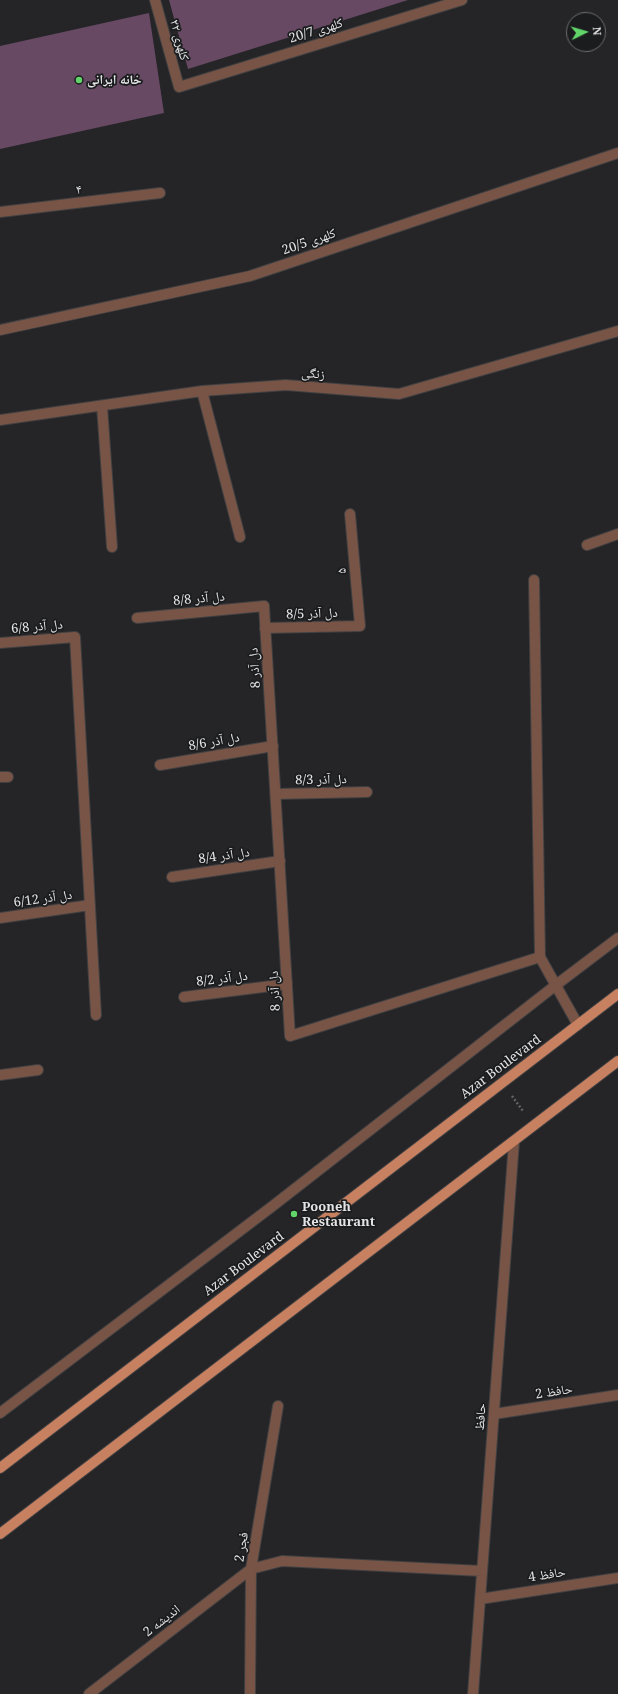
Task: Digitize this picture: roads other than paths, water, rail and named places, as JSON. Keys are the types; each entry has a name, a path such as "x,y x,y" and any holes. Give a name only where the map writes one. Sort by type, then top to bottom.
{"main road":[{"name":"Azar Boulevard","path":"0,1468 618,994"},
{"path":"0,1534 618,1061"}],"street":[{"name":"کلهری ۲۲","path":"155,0 179,86"},
{"name":"کلهری 20/7","path":"179,86 462,0"},
{"name":"کلهری 20/5","path":"0,330 250,276 618,153"},
{"name":"۴","path":"0,212 160,194"},
{"name":"زنگی","path":"0,420 202,391 286,385 399,394 618,331"},
{"path":"202,391 240,538"},
{"path":"102,406 112,547"},
{"name":"۵","path":"350,514 360,626"},
{"path":"587,545 618,534"},
{"path":"534,580 540,957 578,1024"},
{"name":"دل آذر 8","path":"264,606 290,1036 540,957"},
{"name":"دل آذر 8/8","path":"137,618 264,606"},
{"name":"دل آذر 8/5","path":"265,628 360,626"},
{"name":"دل آذر 6/8","path":"0,643 76,637 90,905"},
{"name":"دل آذر 8/6","path":"160,765 273,746"},
{"name":"دل آذر 8/3","path":"276,794 367,792"},
{"name":"دل آذر 8/4","path":"172,877 280,861"},
{"path":"90,905 96,1014"},
{"name":"دل آذر 6/12","path":"0,918 90,905"},
{"path":"0,1413 280,1200 618,938"},
{"name":"دل آذر 8/2","path":"184,997 287,984"},
{"path":"0,1075 38,1070"},
{"name":"حافظ","path":"473,1694 514,1142"},
{"name":"حافظ 2","path":"494,1414 618,1394"},
{"name":"فجر 2","path":"250,1694 251,1570 278,1406"},
{"path":"251,1570 282,1561 482,1571"},
{"name":"اندیشه 2","path":"89,1694 251,1570"},
{"name":"حافظ 4","path":"480,1599 618,1578"}],"place":[{"name":"خانه ایرانی","path":"79,80"},
{"name":"Pooneh Restaurant","path":"294,1214"}]}
